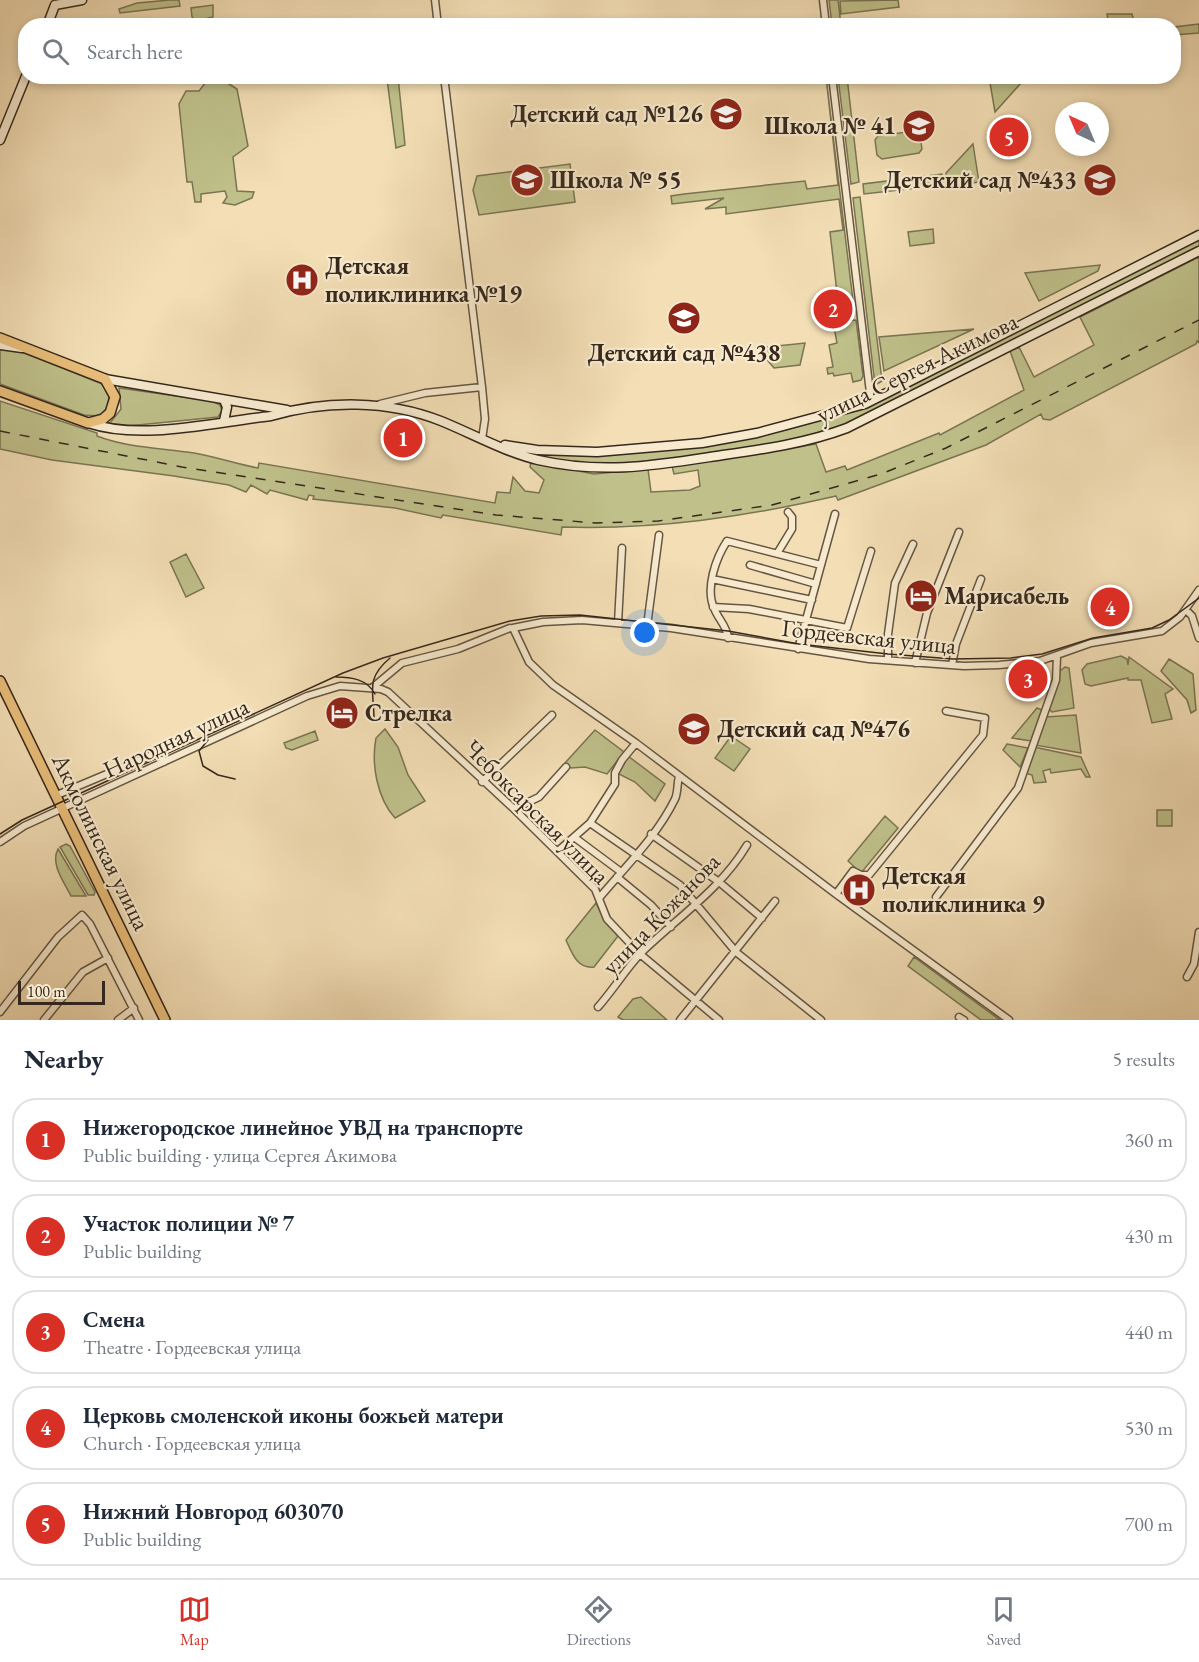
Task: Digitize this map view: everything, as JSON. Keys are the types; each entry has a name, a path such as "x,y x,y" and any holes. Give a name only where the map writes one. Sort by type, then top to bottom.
{"main road":[{"path":"49,18 52,2 82,0"},
{"path":"0,140 23,84"},
{"name":"улица Сергея Акимова","path":"495,444 537,450 597,452 702,443 757,434 871,401 1199,235"},
{"name":"улица Сергея Акимова","path":"0,338 105,379 290,410 378,405 412,411 535,459 610,470 781,446 823,437 875,415 1199,251"},
{"path":"0,345 26,348"},
{"path":"88,423 103,419 114,406 113,389 105,379"},
{"name":"улица Сергея Акимова","path":"0,391 88,423 119,431 271,416 290,410"},
{"path":"224,400 228,407 224,421"},
{"path":"535,459 533,456 537,450"},
{"name":"Акмолинская улица","path":"0,681 165,1020"}],"street":[{"path":"435,0 437,18"},
{"path":"823,0 825,18"},
{"path":"445,84 482,387 485,419 482,439"},
{"path":"833,84 871,401"},
{"path":"378,405 425,393 482,387"},
{"path":"778,552 792,529 792,517 788,512"},
{"path":"798,649 835,514"},
{"path":"915,663 927,613 959,532"},
{"path":"647,626 659,535"},
{"path":"728,638 728,631 713,607 712,579 720,552 727,541 778,552 821,565"},
{"path":"888,660 888,634 896,583 913,544"},
{"path":"618,623 622,548"},
{"path":"713,607 748,609 847,628 871,551"},
{"path":"750,566 816,584"},
{"path":"712,579 812,600"},
{"path":"952,665 956,644 981,579"},
{"name":"Гордеевская улица","path":"372,688 402,663 458,649 511,628 543,622 582,620 647,626 798,649 915,663 1013,665 1057,657 1091,644 1162,631 1186,610 1199,590"},
{"path":"1186,610 1192,616 1199,638"},
{"path":"511,628 529,662 545,678 636,742 836,894 1009,1020"},
{"path":"936,897 1018,788 1056,680 1057,657"},
{"name":"Народная улица","path":"0,842 24,826 325,689 340,686 372,688"},
{"name":"Чебоксарская улица","path":"372,688 388,692 558,851 600,897 607,919 640,954 719,1020"},
{"path":"836,894 853,871 861,875 869,875 983,735 985,718 946,711"},
{"path":"483,782 552,715"},
{"path":"558,851 590,823 615,784 615,773 622,760 636,742"},
{"path":"57,795 159,752 164,762"},
{"path":"514,809 539,797 566,767"},
{"path":"600,897 635,856 676,796 679,776"},
{"path":"590,823 680,885 736,952 821,1020"},
{"path":"651,834 719,882 762,918"},
{"path":"574,837 651,904 670,927"},
{"name":"улица Кожанова","path":"598,1007 640,954 719,882 747,845"},
{"path":"680,1020 775,901"},
{"path":"0,1012 58,937 82,915 87,919 139,1020"},
{"path":"1187,977 1194,964 1199,932"},
{"path":"44,1020 83,972 108,958"},
{"path":"118,1020 134,1008"}],"green space":[{"path":"179,0 180,6 120,13 119,9 137,3"},
{"path":"829,0 838,0 840,18 831,18"},
{"path":"898,0 899,7 841,14 840,1"},
{"path":"213,5 213,17 193,18 191,8"},
{"path":"1107,14 1132,14 1133,18 1108,18"},
{"path":"1199,24 1199,33 1181,34 1181,26"},
{"path":"204,84 229,84 237,89 248,146 233,157 237,191 254,192 252,198 235,205 223,203 227,197 225,191 201,194 201,202 195,202 192,182 187,182 179,104 186,91 199,91"},
{"path":"388,84 399,84 405,145 396,148"},
{"path":"827,84 854,309 839,310 830,232 843,230 839,199 726,214 726,207 705,209 724,198 672,204 671,196 805,181 807,189 838,185"},
{"path":"839,84 848,84 859,182 851,184"},
{"path":"990,84 1020,84 995,112"},
{"path":"914,131 920,136 922,149 919,153 882,159 877,155 875,140 878,136"},
{"path":"973,144 979,182 948,186 946,173"},
{"path":"570,164 575,202 479,215 473,190 477,176"},
{"path":"942,174 943,185 864,194 863,184"},
{"path":"860,197 882,381 875,385 853,198"},
{"path":"933,229 934,243 910,246 908,232"},
{"path":"1199,239 1199,247 846,425 754,448 659,462 589,464 537,457 538,452 620,453 694,447 786,430 867,407"},
{"path":"1199,257 1199,343 1197,341 1196,344 1050,420 1043,419 1041,414 986,445 838,500 836,496 700,521 632,526 562,527 561,535 443,515 441,518 395,508 313,499 314,496 309,495 307,500 270,490 267,494 251,485 246,492 229,485 52,460 0,449 0,401 121,443 194,453 258,468 259,463 495,503 497,492 510,493 513,477 525,491 539,493 544,480 530,467 531,462 594,474 648,469 651,492 690,490 700,486 698,470 674,474 672,466 816,444 826,472 845,466 847,470 939,433 940,435 1024,390 1010,351 1019,347 1034,377 1094,345 1080,317"},
{"path":"1100,265 1098,271 1039,301 1025,273"},
{"path":"856,320 863,376 861,380 853,382 851,373 834,376 833,373 828,374 827,368 833,367 829,345 837,343 833,322"},
{"path":"974,329 884,371 879,337"},
{"path":"805,343 800,365 774,368 757,348"},
{"path":"0,347 18,350 102,384 109,394 108,407 99,416 84,415 0,384"},
{"path":"119,388 212,401 220,405 222,411 218,417 118,427 110,423 121,409"},
{"path":"186,554 204,588 186,597 170,562"},
{"path":"1121,656 1127,659 1128,665 1129,657 1173,689 1165,694 1172,719 1152,723 1141,680 1128,680 1128,678 1091,686 1085,684 1082,670 1087,664"},
{"path":"1169,659 1193,674 1196,710 1191,713 1187,700 1161,671"},
{"path":"1065,667 1069,668 1074,708 1052,712 1049,709 1060,671"},
{"path":"1037,708 1042,710 1031,741 1012,738"},
{"path":"1076,715 1081,753 1035,745 1045,717"},
{"path":"385,729 398,747 408,775 425,801 395,818 384,801 375,769 376,738"},
{"path":"595,730 624,752 607,774 585,767 571,768 565,763"},
{"path":"315,731 318,740 292,750 286,748 284,743"},
{"path":"731,736 750,749 734,771 715,758"},
{"path":"1007,744 1028,748 1020,767 1003,750"},
{"path":"1034,747 1081,757 1090,777 1086,777 1081,769 1051,773 1050,769 1043,771 1046,782 1034,783 1032,775 1025,773"},
{"path":"628,756 665,784 655,801 635,782 617,773"},
{"path":"1157,810 1172,810 1172,826 1157,826"},
{"path":"885,816 898,828 861,873 848,861"},
{"path":"66,844 70,846 95,892 94,895 88,895 60,847"},
{"path":"58,849 86,896 71,896 57,867"},
{"path":"596,903 606,923 618,936 594,967 588,967 579,963 566,940"},
{"path":"914,957 1000,1020 981,1020 908,966"},
{"path":"641,997 667,1020 623,1020 618,1017 633,999"}],"tram line":[{"path":"0,834 22,820 343,673 383,658 510,621 541,616 580,615 728,631 799,644 888,654 953,659 1011,658 1042,654 1093,638 1152,628 1169,620 1199,598"},
{"path":"374,720 372,693 374,679 377,672 390,658"},
{"path":"336,677 353,678 363,682 375,694"},
{"path":"208,740 199,751 203,766 218,775 235,779"}],"railway":[{"path":"0,431 182,467 496,515 596,523 658,521 772,505 881,474 946,448 1199,320"}],"place":[{"name":"Детский сад №126","path":"726,114"},
{"name":"Школа № 41","path":"919,126"},
{"name":"Нижний Новгород 603070","path":"1009,137"},
{"name":"Школа № 55","path":"527,180"},
{"name":"Детский сад №433","path":"1100,180"},
{"name":"Детская поликлиника №19","path":"302,280"},
{"name":"Участок полиции № 7","path":"833,309"},
{"name":"Детский сад №438","path":"684,318"},
{"name":"Нижегородское линейное УВД на транспорте","path":"403,438"},
{"name":"Марисабель","path":"921,596"},
{"name":"Церковь смоленской иконы божьей матери","path":"1110,607"},
{"name":"Смена","path":"1028,679"},
{"name":"Стрелка","path":"342,713"},
{"name":"Детский сад №476","path":"694,729"},
{"name":"Детская поликлиника 9","path":"859,890"}]}
